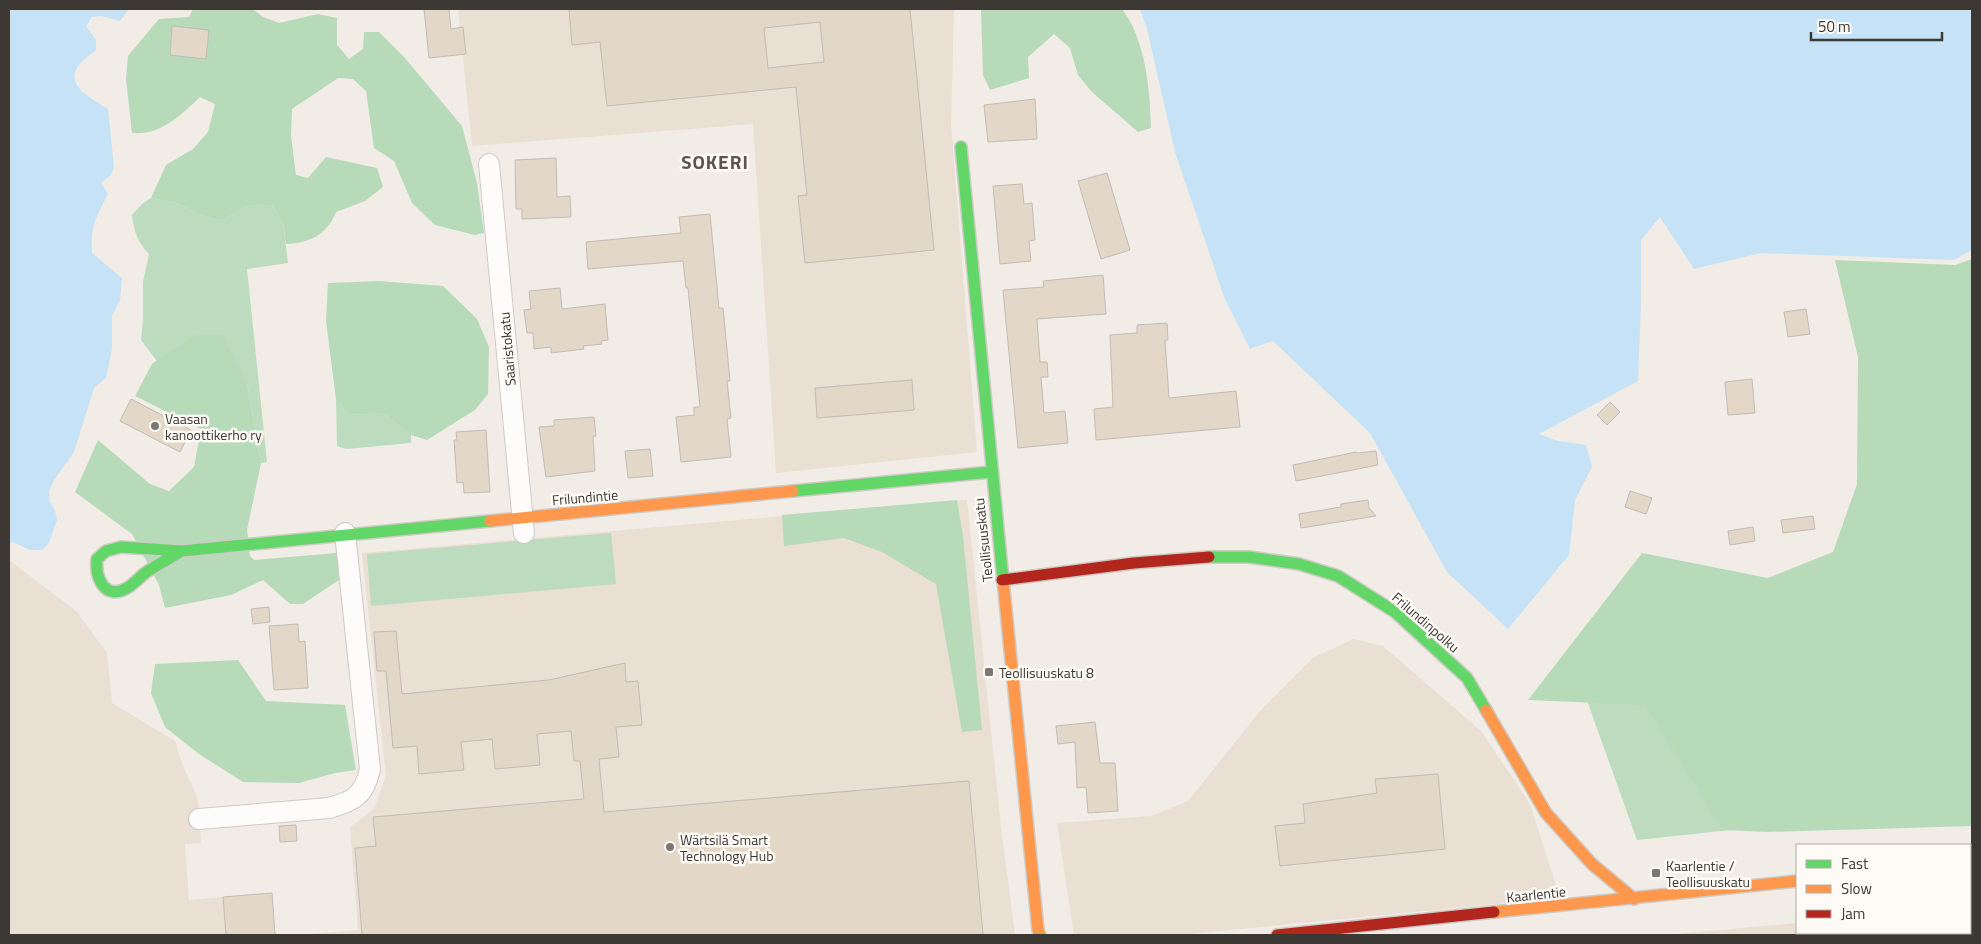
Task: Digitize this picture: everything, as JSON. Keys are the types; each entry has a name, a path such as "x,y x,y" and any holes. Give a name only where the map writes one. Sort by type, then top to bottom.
{"street":[{"name":"Teollisuuskatu","path":"961,147 991,472 1039,933"},
{"name":"Saaristokatu","path":"489,164 523,526"},
{"name":"Frilundintie","path":"182,550 142,575 134,584 124,589 114,592 104,588 98,582 96,575 97,559 106,551 121,547 182,550 345,534 523,526 991,472"},
{"path":"200,819 329,808 346,803 360,795 367,785 370,769 345,534"},
{"name":"Frilundinpolku","path":"1002,580 1134,563 1205,557 1249,557 1299,564 1338,576 1395,612 1467,678 1546,812 1592,864 1634,899"},
{"name":"Kaarlentie","path":"1277,935 1796,881"}],"shaded area":[{"path":"458,9 954,9 951,123 977,452 776,473 753,124 472,146"},
{"path":"967,500 1001,827 1015,935 299,935 358,930 350,827 374,809 386,776 362,553"},
{"path":"9,560 76,611 107,653 112,703 175,741 182,764 198,799 201,843 185,844 189,900 272,893 275,935 9,935"},
{"path":"1353,639 1383,646 1481,731 1530,804 1560,898 1178,935 1074,935 1057,823 1151,816 1188,801 1261,710 1313,658"},
{"path":"1972,907 1972,935 1665,935 1796,923 1796,934 1971,934"}],"green space":[{"path":"193,9 253,9 263,17 279,23 318,14 337,18 337,45 349,59 363,49 364,32 379,32 404,57 462,126 477,183 484,233 475,235 435,225 412,203 394,161 374,148 366,91 353,79 338,78 292,109 291,136 296,175 308,178 326,157 377,168 383,187 365,201 336,212 328,227 310,240 286,244 283,222 272,205 247,206 221,221 199,214 176,203 151,198 166,165 193,149 208,132 215,104 200,97 178,117 161,128 142,133 132,133 126,79 128,56 159,19 189,17"},
{"path":"981,9 1122,9 1137,35 1145,66 1151,128 1138,132 1092,92 1078,75 1070,48 1054,34 1028,57 1029,78 990,90 983,75"},
{"path":"151,198 176,203 199,214 221,221 247,206 272,205 283,222 288,263 247,269 267,462 261,463 247,383 193,335 157,361 141,340 143,282 149,254 137,236 132,215 142,204"},
{"path":"1972,259 1972,826 1767,832 1723,830 1645,705 1528,700 1642,553 1768,578 1833,552 1857,484 1858,357 1835,260 1955,265"},
{"path":"379,281 443,286 477,319 489,347 488,394 475,410 427,440 411,435 383,413 349,415 336,399 326,321 328,283"},
{"path":"193,335 222,335 247,383 261,463 247,530 250,556 254,560 337,553 339,580 303,604 290,604 263,580 231,595 165,608 159,585 132,534 75,492 98,440 150,484 169,491 194,467 201,429 135,396 152,364"},
{"path":"336,399 349,415 383,413 411,435 411,443 346,449 337,446"},
{"path":"957,500 963,536 982,730 962,732 936,584 882,552 844,538 784,546 782,515"},
{"path":"611,533 616,584 371,606 367,554"},
{"path":"1693,648 1759,827 1637,840 1574,664"},
{"path":"238,660 266,701 345,705 356,770 335,773 299,783 243,782 199,754 165,727 151,693 155,664"}],"water":[{"path":"9,9 129,9 120,21 101,16 92,17 86,26 96,40 96,50 78,66 75,74 75,80 83,92 108,109 114,167 111,175 101,183 108,194 93,229 92,253 122,278 120,300 112,316 112,349 106,378 94,388 74,452 54,480 49,492 50,502 55,510 57,520 49,543 42,550 30,550 13,542 9,543"},
{"path":"1140,9 1972,9 1972,250 1954,260 1761,253 1694,269 1660,217 1641,240 1638,381 1539,434 1558,441 1586,445 1592,467 1575,500 1569,555 1508,629 1447,572 1370,433 1273,341 1250,349 1224,297 1175,152 1147,29"}],"building":[{"path":"424,9 449,9 451,29 463,27 466,54 429,58"},
{"path":"569,9 910,9 934,250 805,263 798,196 807,195 796,87 607,106 600,42 572,45","holes":["820,22 824,62 768,68 764,28"]},
{"path":"172,26 209,30 206,59 170,55"},
{"path":"1035,99 1037,139 988,142 984,105"},
{"path":"556,158 557,197 570,196 571,217 522,219 522,209 516,209 515,160"},
{"path":"1107,173 1130,250 1101,259 1078,181"},
{"path":"1022,184 1024,204 1032,203 1035,240 1029,241 1031,261 1000,264 993,186"},
{"path":"710,214 719,308 723,308 730,381 727,381 731,418 727,419 731,457 681,462 676,417 694,415 694,407 700,407 688,288 686,288 683,261 588,269 586,242 681,233 679,217"},
{"path":"1103,275 1106,314 1037,319 1040,362 1047,362 1048,377 1041,377 1044,413 1065,411 1068,443 1018,448 1003,290 1044,287 1043,281"},
{"path":"560,288 562,309 605,304 608,340 601,341 602,344 583,346 584,349 551,353 551,347 534,349 533,333 527,333 524,310 531,309 529,291"},
{"path":"1806,309 1810,334 1788,337 1784,312"},
{"path":"1167,323 1168,340 1165,340 1169,398 1236,391 1240,427 1096,440 1094,409 1113,407 1110,335 1137,333 1137,325"},
{"path":"1752,379 1755,413 1728,415 1725,382"},
{"path":"912,380 914,410 817,418 815,388"},
{"name":"Vaasan kanoottikerho ry","path":"131,399 191,430 180,452 120,421"},
{"path":"1610,402 1620,412 1607,425 1597,415"},
{"path":"594,417 596,436 593,436 595,471 546,477 539,427 554,426 554,420"},
{"path":"486,430 490,492 464,493 463,482 457,483 454,440 457,440 456,432"},
{"path":"650,449 653,476 628,478 625,451"},
{"path":"1376,451 1378,465 1296,481 1293,465 1356,452"},
{"path":"1630,491 1652,498 1646,514 1625,507"},
{"path":"1368,500 1369,508 1376,516 1301,528 1299,514"},
{"path":"1813,516 1815,529 1783,533 1781,520"},
{"path":"1753,527 1755,541 1730,545 1728,531"},
{"path":"269,607 270,622 253,624 251,609"},
{"path":"298,624 299,642 305,641 308,688 274,690 269,626"},
{"name":"Wärtsilä Smart Technology Hub","path":"396,631 402,694 549,680 625,663 626,682 638,681 642,725 616,727 619,757 599,759 604,812 969,781 983,935 362,935 355,848 376,846 373,817 584,799 580,761 574,761 571,731 537,734 540,765 495,769 492,739 461,742 464,770 419,774 417,746 393,748 386,671 377,671 374,632"},
{"path":"1095,722 1100,763 1115,763 1118,811 1088,813 1086,787 1077,788 1075,742 1058,744 1056,726"},
{"path":"1438,774 1445,849 1280,866 1275,826 1305,823 1303,804 1377,793 1375,779"},
{"path":"296,825 297,841 280,842 279,826"},
{"path":"272,893 275,935 226,935 223,897"}],"traffic: fast":[{"path":"961,147 1003,580"},
{"path":"793,491 991,472"},
{"path":"182,551 145,573 130,586 119,591 107,590 100,580 97,559 106,551 121,547 182,551 490,521"},
{"path":"1209,557 1249,557 1299,564 1338,576 1395,612 1467,678 1486,710"}],"traffic: slow":[{"path":"490,521 793,491"},
{"path":"1003,580 1040,935"},
{"path":"1486,710 1546,813 1592,864 1634,899"},
{"path":"1494,912 1796,881"}],"traffic: jam":[{"path":"1002,580 1134,563 1209,557"},
{"path":"1277,935 1494,912"}],"place":[{"name":"Vaasan kanoottikerho ry","path":"155,426"},
{"name":"Teollisuuskatu 8","path":"989,672"},
{"name":"Wärtsilä Smart Technology Hub","path":"670,847"},
{"name":"Kaarlentie / Teollisuuskatu","path":"1656,873"}],"district":[{"name":"SOKERI","path":"715,161"}]}
